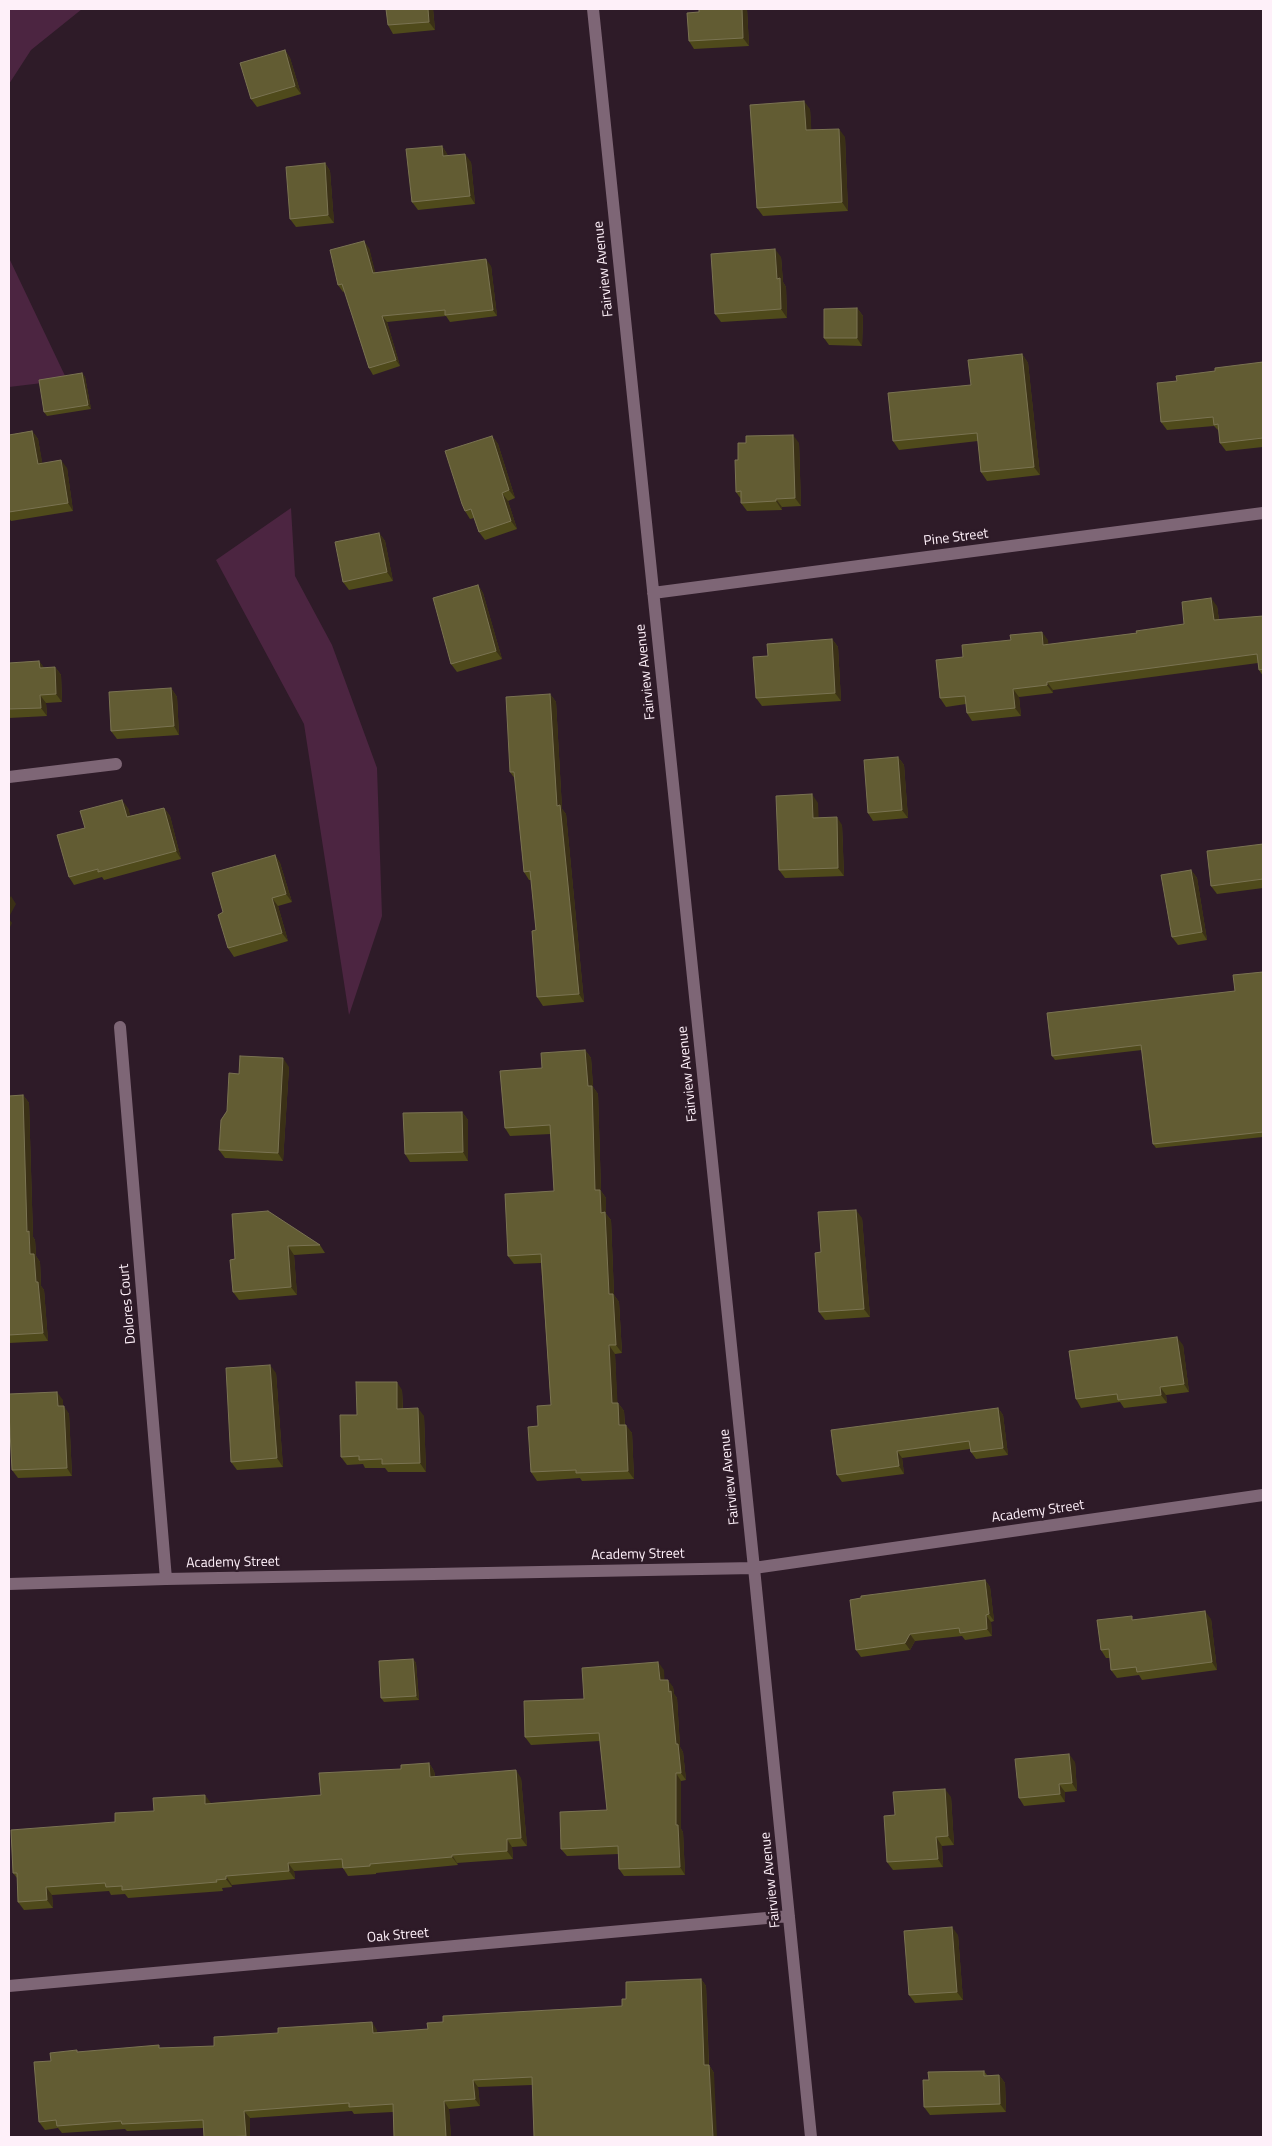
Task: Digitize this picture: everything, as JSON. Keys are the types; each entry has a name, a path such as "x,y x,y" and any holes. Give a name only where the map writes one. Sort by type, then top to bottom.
{"street":[{"name":"Fairview Avenue","path":"592,9 754,1568 811,2137"},
{"name":"Pine Street","path":"653,592 1263,513"},
{"path":"9,777 116,764"},
{"name":"Dolores Court","path":"120,1027 166,1579"},
{"name":"Academy Street","path":"9,1584 166,1579 754,1568 1263,1494"},
{"name":"Oak Street","path":"9,1986 789,1916"}],"shaded area":[{"path":"9,9 82,9 31,50 9,84"},
{"path":"9,258 67,380 9,387"},
{"path":"291,508 295,576 332,645 377,768 382,916 349,1015 304,724 216,560"}],"building":[{"path":"386,9 428,9 429,22 388,25"},
{"path":"699,9 742,9 743,38 689,41 687,13 699,12"},
{"path":"285,50 295,86 251,99 240,63"},
{"path":"804,101 806,130 839,129 842,202 757,208 750,105"},
{"path":"442,146 443,156 465,154 470,196 412,202 406,149"},
{"path":"325,163 328,215 290,219 286,167"},
{"path":"364,241 373,273 486,259 493,310 445,315 445,310 382,316 396,360 369,368 342,284 338,285 330,250"},
{"path":"775,249 777,279 780,278 781,309 715,314 711,254"},
{"path":"857,308 857,338 824,338 824,309"},
{"path":"1022,354 1034,467 981,472 977,433 893,441 888,393 971,385 968,360"},
{"path":"1263,362 1263,438 1220,443 1218,424 1214,425 1213,417 1161,422 1157,383 1177,381 1176,376 1215,371 1215,368"},
{"path":"82,373 88,405 44,412 39,380"},
{"path":"32,431 38,464 61,460 68,503 9,512 9,435"},
{"path":"793,435 795,498 741,503 741,491 736,492 735,460 738,460 738,443 746,443 746,436"},
{"path":"492,436 509,490 502,493 511,521 479,532 471,509 465,511 462,504 445,451"},
{"path":"379,533 387,572 343,582 335,542"},
{"path":"478,585 496,651 451,664 433,598"},
{"path":"1211,598 1214,620 1263,616 1263,669 1259,670 1257,654 1047,682 1047,685 1013,689 1015,708 967,713 965,696 940,698 936,660 963,657 962,645 1011,640 1010,635 1042,632 1043,645 1137,633 1136,631 1184,624 1182,602"},
{"path":"832,639 835,693 756,698 753,657 768,656 767,644"},
{"path":"39,661 40,668 55,667 56,694 40,695 41,708 9,709 9,663"},
{"path":"171,688 174,726 111,731 109,692"},
{"path":"550,694 557,806 560,805 579,994 537,997 532,931 536,930 530,871 524,872 514,772 510,772 506,697"},
{"path":"898,757 902,810 868,813 864,760"},
{"path":"812,794 813,818 837,817 838,868 779,870 776,796"},
{"path":"122,800 127,817 164,808 176,851 98,872 98,869 69,877 57,835 85,828 80,811"},
{"path":"1263,844 1263,879 1211,886 1207,851"},
{"path":"275,855 286,894 272,898 282,933 228,948 218,915 223,912 212,873"},
{"path":"1191,870 1202,932 1172,937 1161,875"},
{"path":"1263,972 1263,1132 1153,1144 1141,1045 1052,1056 1047,1013 1235,991 1233,975"},
{"path":"585,1050 588,1086 592,1086 595,1190 600,1190 601,1213 605,1212 609,1294 613,1294 616,1345 609,1345 612,1403 618,1403 619,1425 626,1425 628,1471 576,1473 576,1470 531,1472 528,1427 538,1426 537,1406 551,1405 541,1254 508,1256 505,1194 554,1191 550,1125 505,1128 500,1071 542,1068 541,1053"},
{"path":"240,1056 283,1058 278,1153 219,1150 221,1120 227,1111 229,1073 239,1074"},
{"path":"23,1095 27,1232 29,1231 30,1254 34,1254 43,1333 9,1335 9,1096"},
{"path":"462,1112 463,1152 405,1154 403,1113"},
{"path":"856,1210 864,1309 819,1312 815,1253 821,1252 818,1212"},
{"path":"268,1211 320,1245 288,1246 291,1287 233,1292 230,1260 235,1259 232,1214"},
{"path":"1177,1337 1184,1384 1160,1387 1161,1395 1118,1400 1117,1394 1076,1399 1069,1351"},
{"path":"270,1365 277,1458 231,1462 226,1368"},
{"path":"356,1382 397,1382 397,1409 418,1408 420,1463 382,1464 382,1459 359,1460 359,1456 341,1457 340,1415 357,1415"},
{"path":"57,1392 58,1406 64,1406 67,1468 12,1470 9,1394"},
{"path":"998,1408 1003,1448 971,1452 969,1441 897,1451 899,1466 837,1475 831,1430"},
{"path":"985,1580 989,1614 986,1615 987,1629 960,1633 959,1628 910,1634 905,1643 856,1650 850,1600 861,1598 861,1596"},
{"path":"1205,1611 1212,1662 1137,1672 1136,1667 1111,1670 1109,1649 1101,1650 1097,1620 1132,1616 1132,1620"},
{"path":"413,1659 416,1696 381,1698 379,1661"},
{"path":"658,1662 660,1680 668,1680 669,1692 671,1691 676,1744 678,1744 681,1773 676,1773 676,1825 678,1825 680,1867 619,1869 618,1846 561,1849 560,1812 607,1810 599,1733 525,1737 524,1701 584,1699 582,1668"},
{"path":"1069,1754 1072,1783 1059,1784 1060,1794 1019,1798 1015,1759"},
{"path":"429,1763 430,1777 516,1770 521,1838 507,1839 507,1851 452,1855 452,1857 343,1868 342,1859 288,1863 289,1871 226,1876 226,1879 216,1880 217,1882 122,1890 122,1886 106,1887 105,1883 46,1887 47,1900 18,1902 17,1873 13,1873 11,1830 115,1822 115,1813 154,1811 153,1798 205,1795 205,1804 321,1795 319,1773 401,1769 401,1765"},
{"path":"945,1789 948,1836 936,1837 938,1859 887,1862 884,1816 895,1815 893,1792"},
{"path":"952,1927 957,1992 909,1995 904,1931"},
{"path":"701,1979 704,2065 709,2065 713,2137 534,2137 532,2077 473,2080 475,2099 444,2101 446,2137 394,2137 393,2104 349,2107 349,2103 244,2111 246,2136 204,2137 203,2120 122,2124 121,2121 57,2126 56,2120 39,2122 34,2062 51,2061 50,2053 159,2045 159,2048 214,2046 214,2037 278,2033 278,2028 372,2022 373,2033 428,2029 427,2023 443,2022 443,2016 622,2006 622,1999 626,1999 626,1982"},
{"path":"984,2071 984,2076 999,2075 1000,2104 924,2107 923,2080 929,2080 928,2072"}]}
